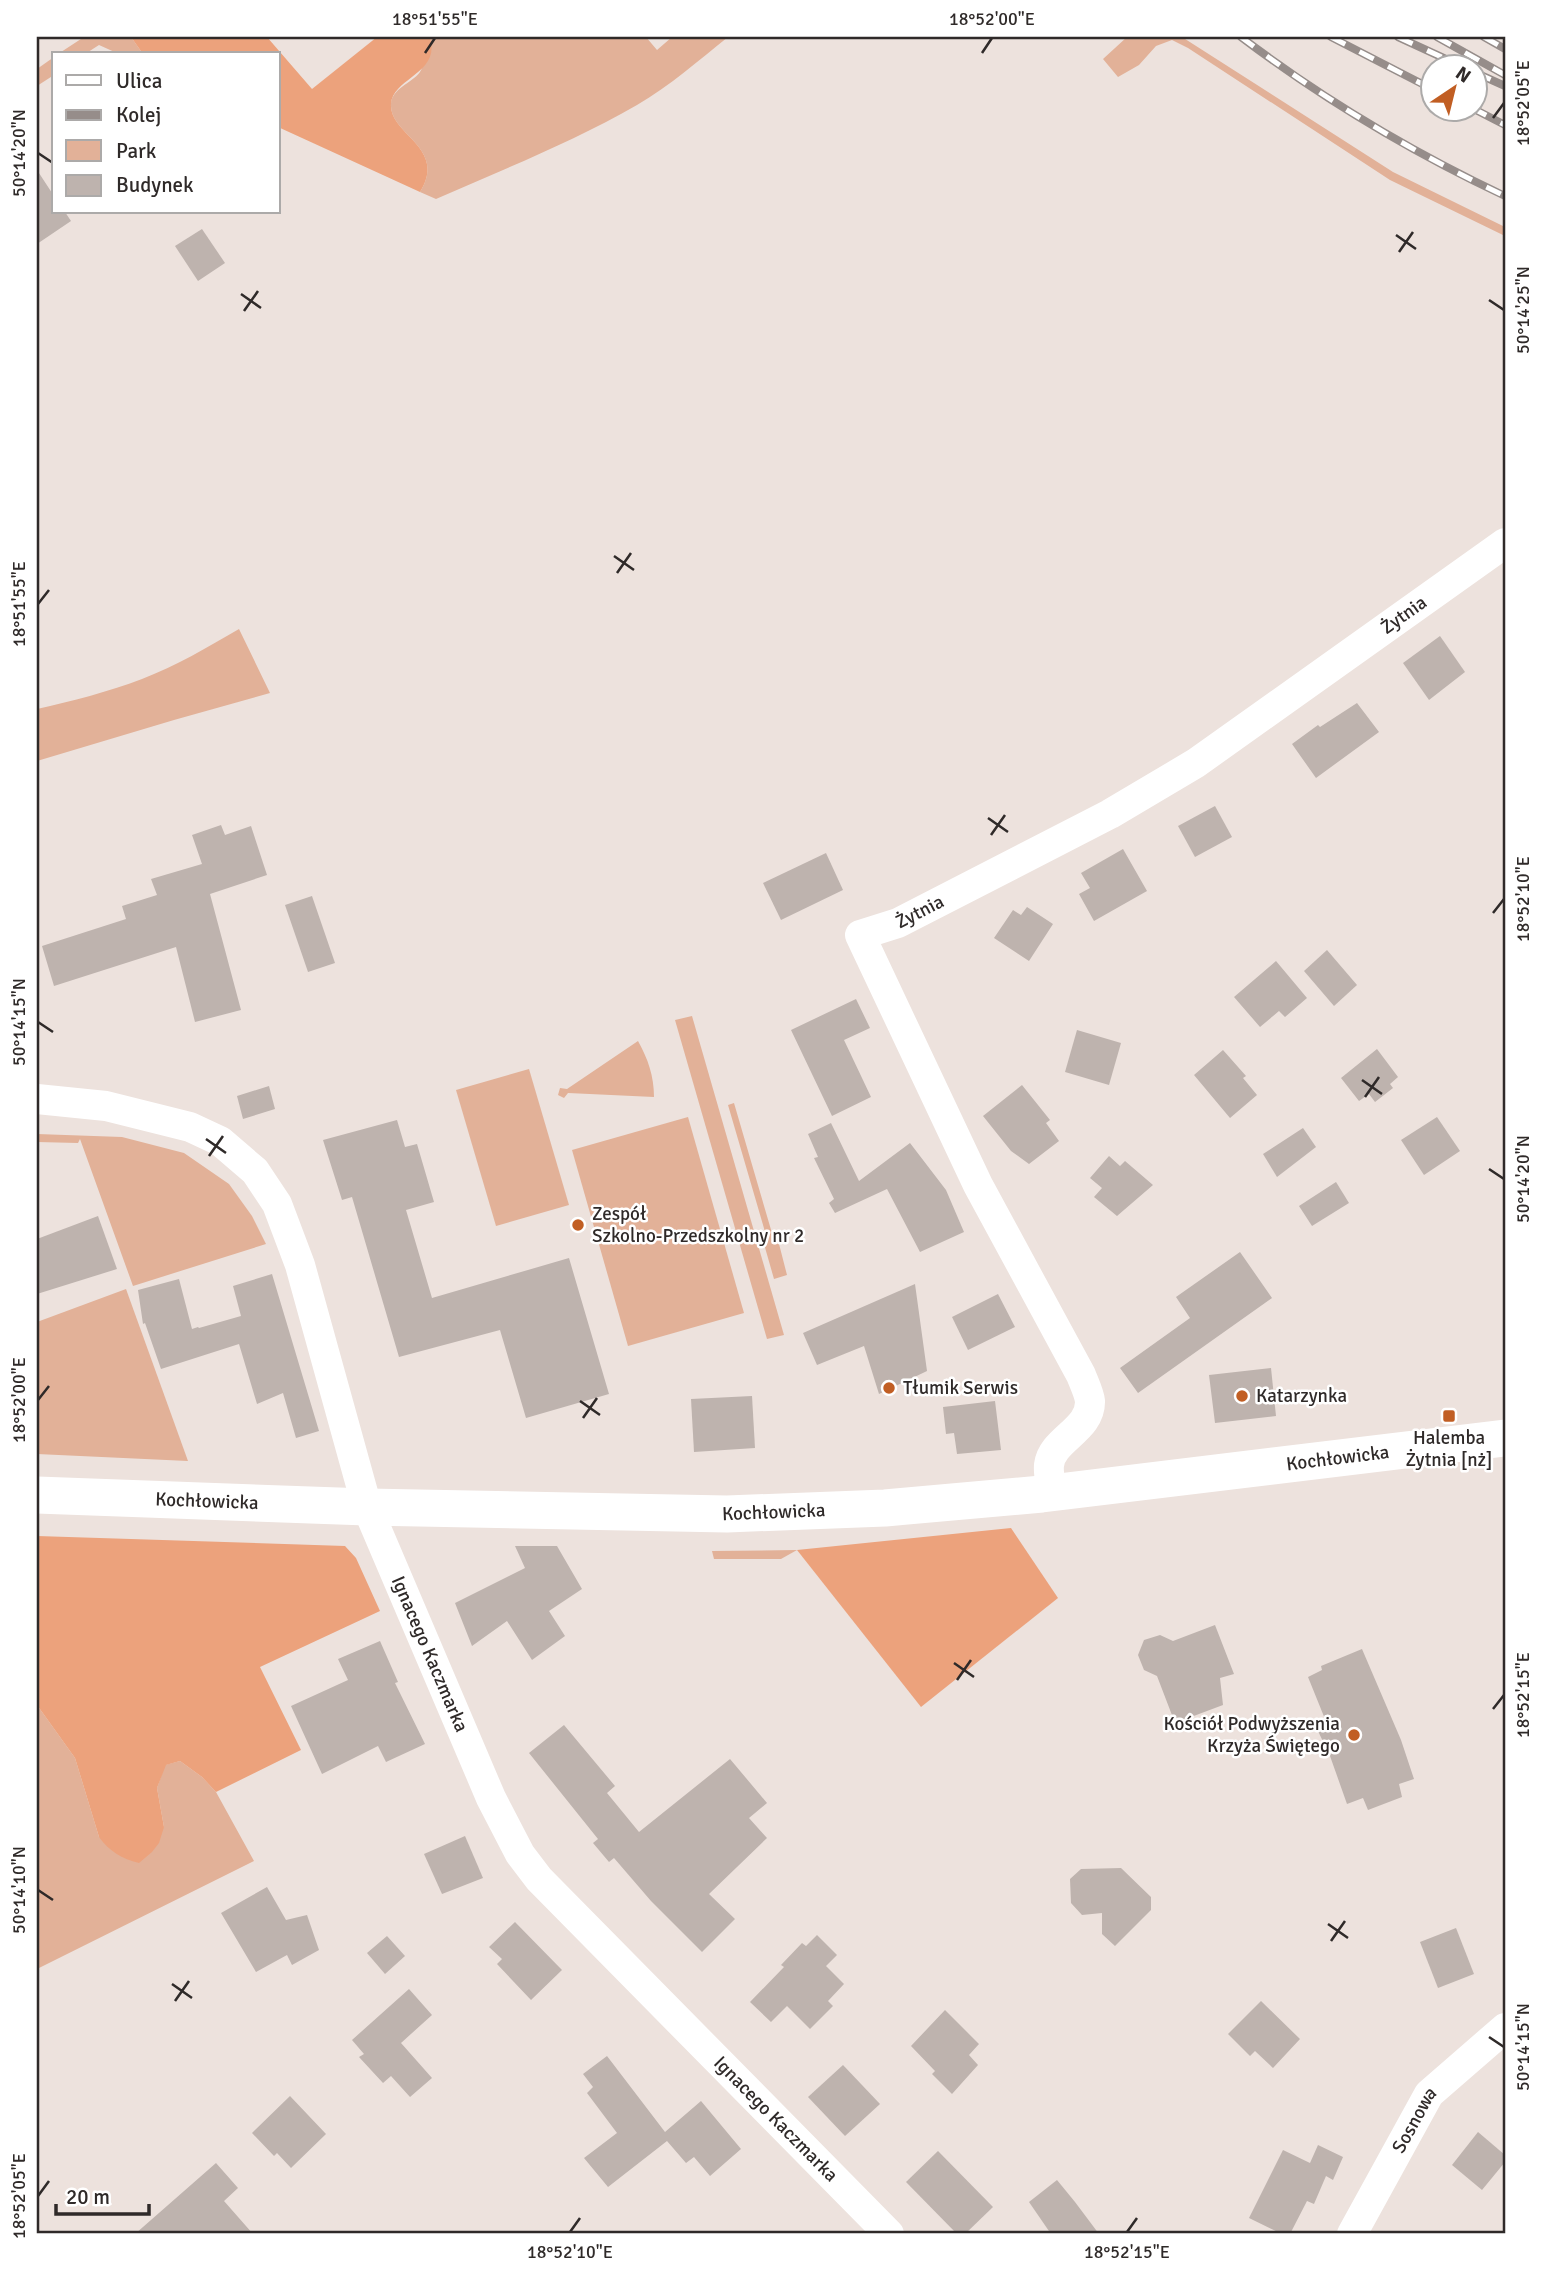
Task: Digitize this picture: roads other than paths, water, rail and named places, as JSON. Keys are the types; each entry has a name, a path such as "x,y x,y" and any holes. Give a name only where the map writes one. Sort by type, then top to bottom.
{"street":[{"name":"Żytnia","path":"1052,1493 1049,1464 1058,1447 1073,1434 1088,1413 1090,1399 1081,1375 978,1185 860,935 898,923 1110,814 1196,763 1505,543"},
{"name":"Ignacego Kaczmarka","path":"37,1099 106,1106 190,1127 220,1141 255,1171 277,1205 300,1265 367,1507 491,1798 520,1854 539,1879 888,2234"},
{"name":"Kochłowicka","path":"37,1495 367,1507 727,1514 886,1508 1052,1493 1505,1438"},
{"name":"Sosnowa","path":"1352,2234 1429,2094 1505,2028"}],"railway":[{"path":"1241,37 1304,82 1369,123 1505,196"},
{"path":"1331,37 1420,83"},
{"path":"1398,37 1431,52"},
{"path":"1437,37 1505,75"},
{"path":"1484,37 1505,49"},
{"path":"1490,79 1505,86"},
{"path":"1490,117 1505,125"}],"place":[{"name":"Zespół Szkolno-Przedszkolny nr 2","path":"578,1225"},
{"name":"Tłumik Serwis","path":"889,1388"},
{"name":"Katarzynka","path":"1242,1396"},
{"name":"Halemba Żytnia [nż]","path":"1449,1416"},
{"name":"Kościół Podwyższenia Krzyża Świętego","path":"1354,1735"}]}
